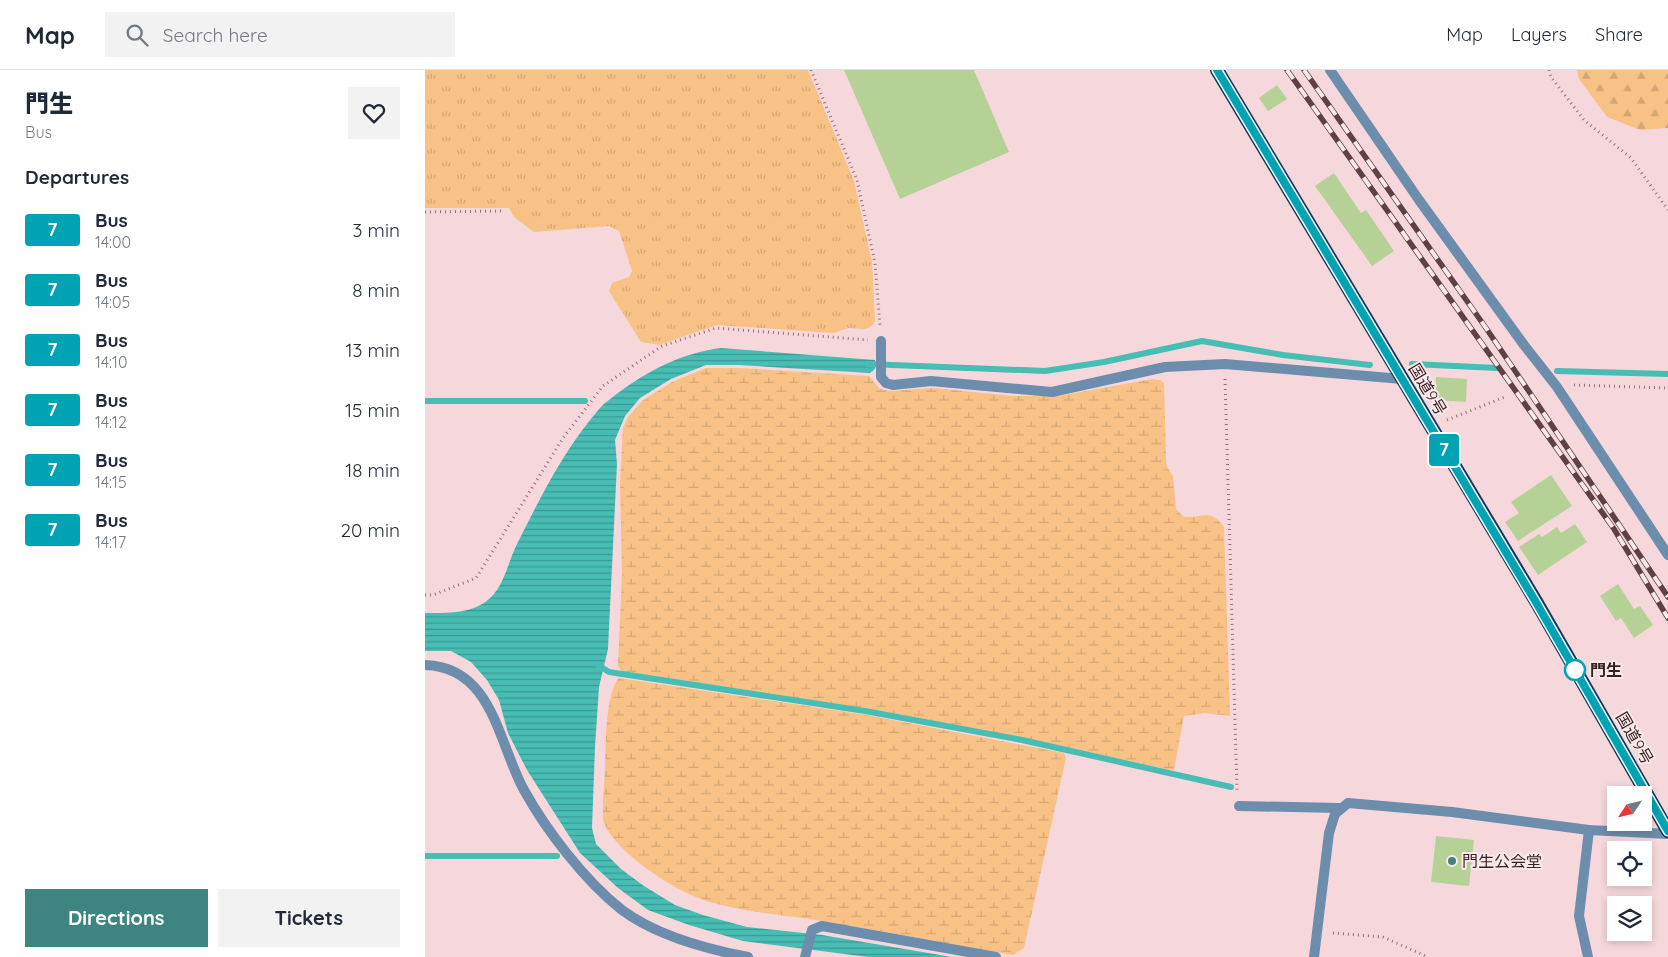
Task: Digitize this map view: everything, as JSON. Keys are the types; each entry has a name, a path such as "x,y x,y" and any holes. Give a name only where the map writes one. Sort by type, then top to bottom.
{"highway":[{"name":"国道9号","path":"1217,70 1537,604 1668,833"}],"street":[{"path":"1330,70 1419,200 1524,346 1557,387 1668,555"},
{"path":"881,341 881,377 885,382 893,385 931,381 1053,392 1165,367 1225,364 1402,380"},
{"path":"425,664 436,665 453,671 467,680 478,692 491,712 523,789 550,830 594,883 622,910 653,928 712,950 748,957"},
{"path":"1239,806 1339,808 1348,803 1358,802 1589,830 1668,833"},
{"path":"1313,957 1329,833 1339,808"},
{"path":"1588,957 1579,916 1589,830"},
{"path":"806,955 812,930 822,926 996,957"}],"path":[{"path":"425,595 433,595 477,578 563,438 603,386 662,346 716,328 881,341 875,263 857,180 811,70"},
{"path":"1549,70 1559,89 1584,120 1631,158 1668,210"},
{"path":"425,212 505,211"},
{"path":"1225,364 1237,799 1239,806"},
{"path":"1557,387 1569,385 1668,388"},
{"path":"1444,421 1505,397"},
{"path":"1317,931 1383,937 1428,957"}],"green space":[{"path":"425,70 808,70 854,181 872,262 875,321 873,325 860,329 849,328 833,333 717,325 659,345 641,342 609,291 612,283 629,277 632,271 619,231 609,226 534,232 514,217 509,208 425,208"},
{"path":"1577,70 1668,70 1668,128 1640,130 1607,117 1579,79"},
{"path":"706,368 738,368 869,376 880,389 891,391 934,388 1012,396 1059,396 1152,379 1160,380 1164,383 1166,459 1167,467 1173,476 1176,509 1184,517 1210,516 1219,521 1224,527 1230,716 1205,713 1184,716 1174,770 1170,770 1024,738 864,708 621,671 618,666 622,574 620,481 623,427 628,417 642,401 672,382"},
{"path":"619,678 867,715 1064,753 1066,758 1024,948 1013,955 816,920 743,910 689,894 646,868 620,846 610,834 603,818 607,720 611,695 614,685"}],"water":[{"path":"721,348 875,360 875,369 870,373 739,365 706,365 671,379 640,398 625,416 615,440 617,464 608,649 599,687 595,747 592,828 596,844 621,869 644,886 675,905 703,915 747,927 822,935 952,957 868,957 743,941 689,925 648,910 618,888 580,853 527,770 508,733 499,700 487,680 471,662 451,651 425,651 425,613 455,612 470,609 491,598 501,584 517,544 554,473 587,423 602,406 630,385 666,364 679,358"}],"building":[{"path":"844,70 974,70 1009,152 900,199"},
{"path":"1277,85 1287,99 1268,111 1259,98"},
{"path":"1334,173 1361,213 1366,210 1394,251 1372,266 1315,186"},
{"path":"1436,377 1467,379 1466,402 1435,400"},
{"path":"1551,475 1572,506 1518,541 1505,522 1519,513 1511,502"},
{"path":"1575,524 1587,542 1538,575 1519,547 1539,534 1542,537 1557,527 1561,533"},
{"path":"1618,584 1634,609 1640,606 1653,625 1634,638 1621,618 1616,621 1600,596"},
{"name":"門生公会堂","path":"1436,836 1474,840 1469,886 1431,882"}],"waterway":[{"path":"867,364 1045,371 1104,362 1202,341 1283,355 1370,365"},
{"path":"1412,364 1497,368"},
{"path":"1557,371 1668,374"},
{"path":"425,401 585,401"},
{"path":"598,665 609,672 865,711 1022,740 1231,787"},
{"path":"425,856 557,856"}],"railway":[{"path":"1287,70 1614,529 1668,618"},
{"path":"1304,70 1486,328 1668,597"}],"bus line":[{"name":"7","path":"1217,70 1537,604 1668,831"}],"place":[{"name":"門生","path":"1575,670"},
{"name":"門生公会堂","path":"1452,861"}]}
